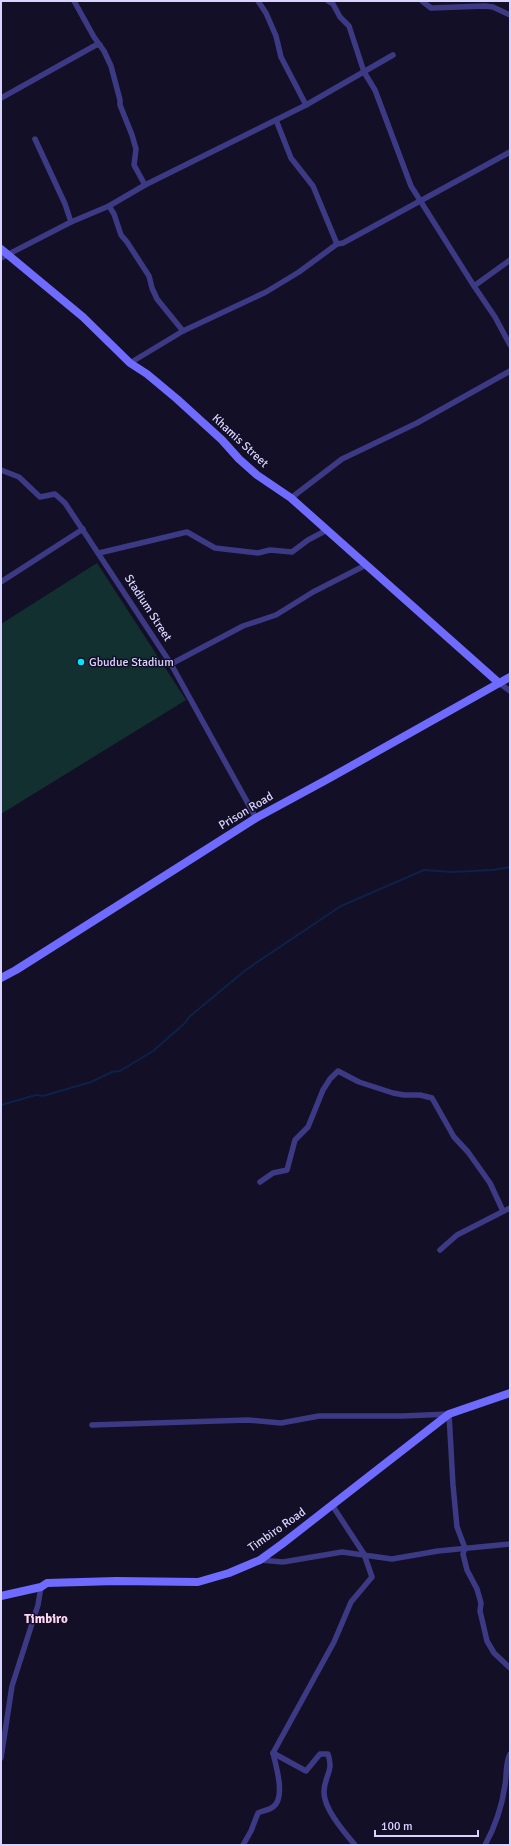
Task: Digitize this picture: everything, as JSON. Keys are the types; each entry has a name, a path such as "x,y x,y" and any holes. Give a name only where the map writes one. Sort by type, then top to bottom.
{"street":[{"path":"74,1 111,66 120,105 136,149 134,165 146,185"},
{"path":"258,1 266,13 276,36 281,57 306,105"},
{"path":"328,1 333,4 340,17 349,26 364,72 375,90 411,186 495,317 510,345"},
{"path":"422,1 431,8 484,6 493,7 510,15"},
{"path":"1,98 96,45 100,45"},
{"path":"5,256 71,222 109,206 146,185 306,105 393,55"},
{"path":"276,120 291,158 313,186 337,244"},
{"path":"35,139 65,204 71,222"},
{"path":"130,363 183,331 266,292 299,272 337,244 343,243 510,152"},
{"path":"109,206 114,214 121,235 149,276 157,299 183,331"},
{"name":"Khamis Street","path":"1,249 5,256 83,317 130,363 147,374 182,404 258,475 291,498 499,683"},
{"path":"474,286 510,260"},
{"path":"291,498 342,459 417,423 510,371"},
{"name":"Stadium Street","path":"1,470 19,477 40,497 55,494 61,498 100,553 171,664 256,818"},
{"path":"1,582 83,529"},
{"path":"100,553 187,532 215,548 258,553 270,550 292,552 308,540 327,530"},
{"path":"171,664 242,626 276,615 313,592 366,565"},
{"name":"Prison Road","path":"1,978 256,818 335,776 510,677"},
{"path":"499,683 510,691"},
{"path":"260,1182 273,1173 287,1170 295,1140 308,1127 323,1090 330,1079 338,1071 359,1082 394,1093 404,1095 420,1095 432,1098 454,1137 468,1152 490,1184 503,1211"},
{"path":"440,1250 457,1235 510,1208"},
{"name":"Timbiro Road","path":"1,1596 41,1587 47,1583 116,1581 198,1582 230,1573 260,1560 449,1414 510,1393"},
{"path":"92,1425 248,1420 281,1423 319,1416 403,1416 449,1414 457,1526 465,1548 463,1554 467,1570 477,1589 481,1603 480,1611 487,1641 494,1653 510,1668"},
{"path":"243,1845 251,1831 258,1813 274,1807 279,1797 278,1773 273,1753 334,1642 351,1602 372,1577 364,1554 332,1505"},
{"path":"260,1560 283,1562 342,1552 392,1559 465,1548 510,1544"},
{"path":"1,1758 12,1686 38,1605 41,1587"},
{"path":"273,1753 306,1771 320,1754 328,1754 332,1764 324,1792 329,1808 342,1829 355,1845"},
{"path":"485,1845 495,1828 505,1786 507,1760 510,1754"}],"green space":[{"name":"Gbudue Stadium","path":"97,563 186,700 1,814 1,624"}],"waterway":[{"path":"1,1105 36,1095 43,1096 91,1082 112,1072 120,1071 153,1051 185,1023 189,1017 247,969 341,906 424,870 451,872 493,870 510,867"}],"place":[{"name":"Gbudue Stadium","path":"81,662"}],"district":[{"name":"Timbiro","path":"46,1619"}]}
